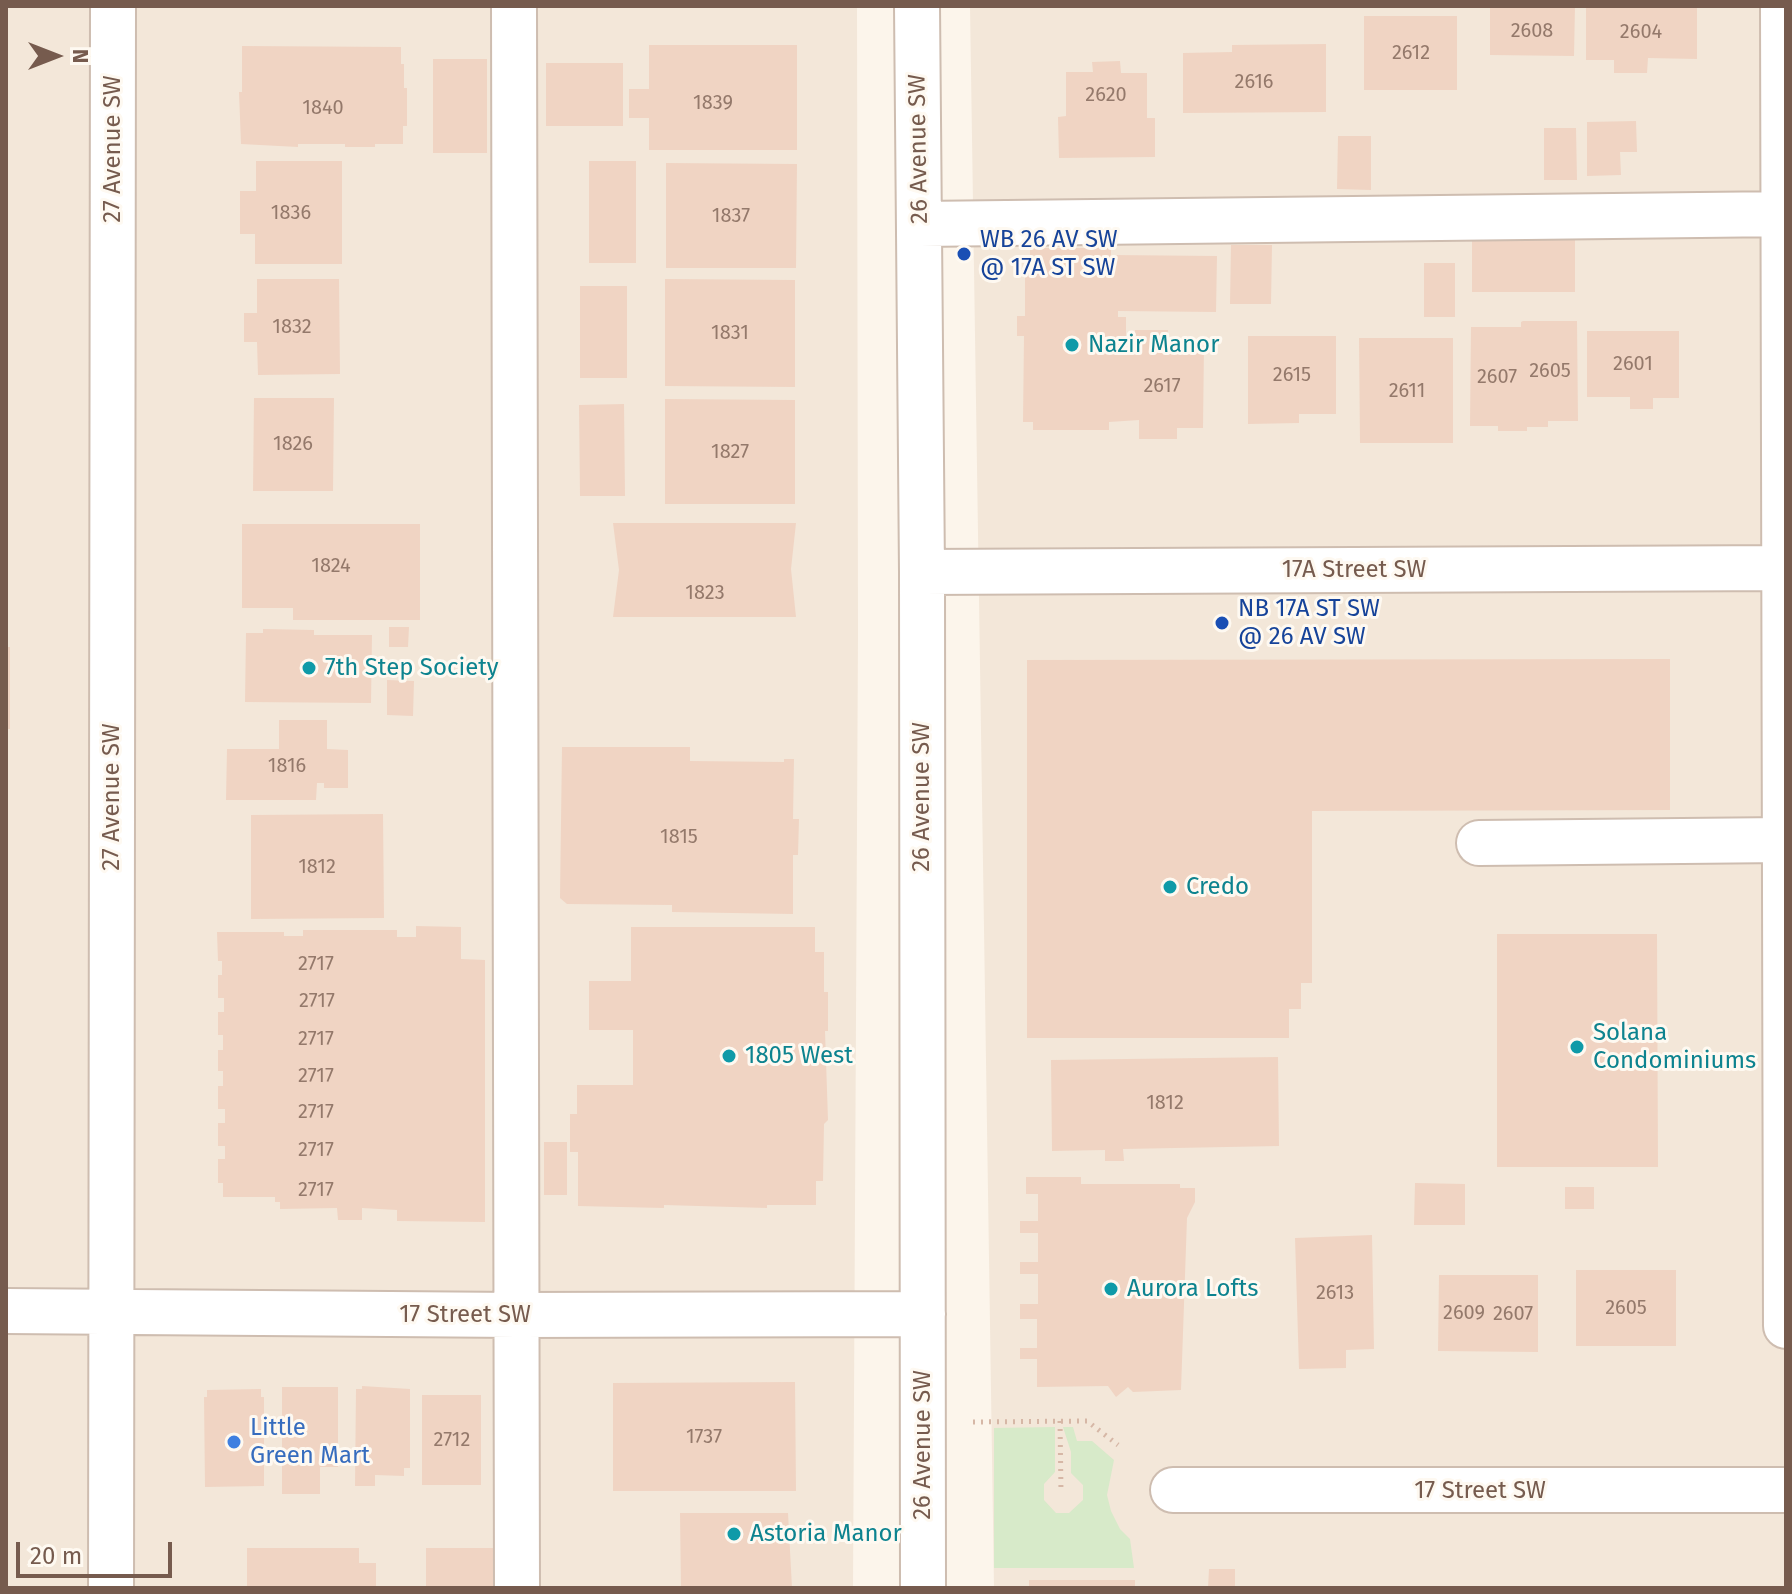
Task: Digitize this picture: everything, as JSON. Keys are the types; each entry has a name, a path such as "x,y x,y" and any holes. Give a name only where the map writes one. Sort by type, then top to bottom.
{"street":[{"name":"27 Avenue SW","path":"111,1588 113,6"},
{"path":"514,6 517,1588"},
{"name":"26 Avenue SW","path":"917,6 922,572 923,1588"},
{"path":"1783,6 1786,1326"},
{"path":"920,224 1785,214"},
{"name":"17A Street SW","path":"922,572 1785,568"},
{"path":"1479,843 1784,840"},
{"name":"17 Street SW","path":"6,1311 923,1314"},
{"name":"17 Street SW","path":"1173,1490 1786,1490"}],"path":[{"path":"1060,1421 1061,1492"},
{"path":"972,1422 1087,1421 1118,1445"}],"shaded area":[{"path":"6,6 857,6 858,634 853,1588 6,1588"},
{"path":"970,6 1786,6 1786,1588 994,1588"}],"green space":[{"path":"1055,1427 1055,1472 1044,1484 1044,1500 1056,1513 1069,1513 1083,1500 1083,1485 1071,1473 1071,1452 1063,1427 1073,1427 1077,1441 1092,1441 1114,1460 1107,1495 1120,1529 1130,1539 1134,1568 994,1568 994,1428"}],"building":[{"path":"1490,6 1575,6 1574,56 1490,55"},
{"path":"1586,6 1697,6 1697,59 1648,58 1647,73 1614,73 1614,60 1586,60"},
{"path":"1364,16 1457,16 1457,90 1364,90"},
{"path":"1326,44 1326,112 1183,113 1183,53 1232,52 1232,45"},
{"path":"649,45 797,45 797,150 649,150 649,118 629,118 629,89 649,89"},
{"path":"242,46 401,47 404,88 407,88 407,126 403,126 403,144 345,147 345,144 298,144 298,147 241,144 239,92 242,92"},
{"path":"433,59 487,59 487,153 433,153"},
{"path":"1120,61 1121,73 1147,73 1147,118 1155,118 1155,157 1059,158 1058,117 1066,116 1066,72 1093,72 1092,62"},
{"path":"546,63 623,63 623,126 546,126"},
{"path":"1636,121 1637,152 1620,152 1621,175 1587,176 1587,122"},
{"path":"1544,128 1576,128 1577,180 1544,180"},
{"path":"1338,136 1371,136 1371,190 1337,189"},
{"path":"256,161 342,161 342,264 255,264 255,234 240,234 240,191 256,191"},
{"path":"589,161 636,161 636,263 589,263"},
{"path":"666,163 797,164 796,268 666,268"},
{"path":"1472,235 1575,236 1575,292 1472,292"},
{"path":"1231,245 1272,245 1271,304 1230,304"},
{"path":"1030,248 1111,248 1111,255 1217,256 1216,312 1118,311 1118,317 1126,317 1126,338 1120,338 1120,351 1135,351 1135,330 1168,330 1168,345 1204,345 1203,428 1177,428 1177,439 1139,439 1139,420 1109,422 1109,430 1033,430 1033,422 1023,422 1024,336 1017,336 1017,316 1025,316 1025,255 1030,255"},
{"path":"1424,263 1455,263 1455,317 1424,317"},
{"path":"257,279 339,279 340,374 258,375 257,342 244,342 244,313 257,313"},
{"path":"665,279 795,280 795,387 665,386"},
{"path":"580,286 627,286 627,378 580,378"},
{"path":"1523,321 1577,321 1578,421 1548,421 1548,427 1527,427 1527,431 1498,431 1498,426 1470,426 1471,327 1521,327"},
{"path":"1587,331 1679,331 1679,398 1653,398 1653,409 1630,409 1630,397 1587,397"},
{"path":"1248,336 1336,336 1336,414 1299,414 1299,423 1248,424"},
{"path":"1359,338 1453,338 1453,443 1360,443"},
{"path":"254,398 334,398 333,491 253,491"},
{"path":"665,399 795,400 795,504 665,504"},
{"path":"624,404 625,496 580,496 579,405"},
{"path":"613,523 796,523 791,569 796,617 613,617 619,570"},
{"path":"242,524 420,524 420,620 293,620 293,608 242,608"},
{"path":"389,627 409,627 408,647 389,647"},
{"name":"7th Step Society","path":"263,629 314,630 314,635 372,635 371,703 245,702 246,633 263,633"},
{"path":"6,647 10,647 10,729 6,729"},
{"name":"Credo","path":"1670,659 1670,810 1312,811 1312,983 1301,983 1301,1009 1289,1009 1289,1038 1027,1038 1027,660"},
{"path":"387,680 414,681 413,716 387,715"},
{"path":"279,720 327,720 327,749 348,750 348,788 324,788 324,783 317,783 316,800 226,800 227,749 279,749"},
{"path":"562,747 690,747 690,761 784,762 784,759 794,759 793,819 799,819 798,855 793,855 793,914 672,912 672,905 567,904 560,898"},
{"path":"383,814 384,918 251,919 251,815"},
{"path":"416,926 461,927 461,959 485,960 485,1222 397,1221 397,1210 362,1208 362,1220 338,1220 337,1208 280,1209 280,1202 275,1202 275,1197 223,1197 223,1183 218,1183 218,1159 225,1159 225,1146 218,1146 218,1123 225,1123 225,1109 218,1109 218,1086 223,1086 223,1071 218,1071 218,1050 223,1050 223,1035 218,1035 218,1012 224,1012 224,998 218,998 218,975 222,975 222,961 218,961 217,932 284,932 284,936 303,936 303,930 397,930 397,937 416,937"},
{"name":"1805 West","path":"631,927 815,927 815,952 824,952 824,992 828,992 828,1031 825,1031 828,1120 824,1124 823,1181 816,1181 816,1205 767,1205 767,1208 578,1206 578,1152 570,1152 570,1114 577,1114 577,1085 633,1085 633,1030 589,1030 589,981 631,981"},
{"name":"Solana Condominiums","path":"1497,934 1657,934 1658,1167 1497,1167"},
{"path":"1278,1057 1279,1146 1123,1149 1124,1161 1105,1161 1105,1150 1052,1151 1051,1060"},
{"path":"544,1142 567,1142 567,1195 544,1195"},
{"name":"Aurora Lofts","path":"1026,1177 1081,1177 1081,1184 1180,1184 1180,1188 1195,1188 1195,1202 1187,1218 1181,1390 1133,1392 1128,1387 1116,1397 1108,1386 1037,1387 1037,1359 1020,1359 1020,1348 1037,1348 1037,1319 1020,1319 1020,1304 1038,1304 1038,1274 1020,1274 1020,1262 1038,1262 1038,1233 1020,1233 1020,1221 1038,1221 1038,1194 1026,1194"},
{"path":"1415,1183 1465,1184 1465,1225 1414,1225"},
{"path":"1565,1187 1594,1187 1594,1209 1565,1209"},
{"path":"1372,1235 1374,1349 1346,1350 1346,1368 1299,1369 1295,1238"},
{"path":"1576,1270 1676,1270 1676,1346 1576,1346"},
{"path":"1439,1275 1538,1275 1538,1352 1438,1351"},
{"path":"795,1382 796,1491 613,1491 613,1383"},
{"path":"362,1386 410,1389 410,1468 404,1468 404,1476 375,1475 375,1486 355,1486 356,1389 362,1389"},
{"path":"282,1387 338,1387 338,1467 320,1467 320,1494 282,1494"},
{"name":"Little Green Mart","path":"261,1389 261,1397 264,1397 264,1486 205,1487 204,1397 207,1397 207,1390"},
{"path":"422,1395 481,1395 481,1485 422,1485"},
{"name":"Astoria Manor","path":"680,1513 788,1513 792,1588 681,1588"},
{"path":"247,1548 359,1548 359,1563 376,1563 376,1588 247,1588"},
{"path":"426,1548 494,1548 494,1588 426,1588"},
{"path":"1209,1569 1235,1569 1235,1588 1208,1588"},
{"path":"1029,1580 1135,1580 1135,1588 1029,1588"}],"place":[{"name":"WB 26 AV SW @ 17A ST SW","path":"964,254"},
{"name":"Nazir Manor","path":"1072,345"},
{"name":"NB 17A ST SW @ 26 AV SW","path":"1222,623"},
{"name":"7th Step Society","path":"309,668"},
{"name":"Credo","path":"1170,887"},
{"name":"Solana Condominiums","path":"1577,1047"},
{"name":"1805 West","path":"729,1056"},
{"name":"Aurora Lofts","path":"1111,1289"},
{"name":"Little Green Mart","path":"234,1442"},
{"name":"Astoria Manor","path":"734,1534"}]}
